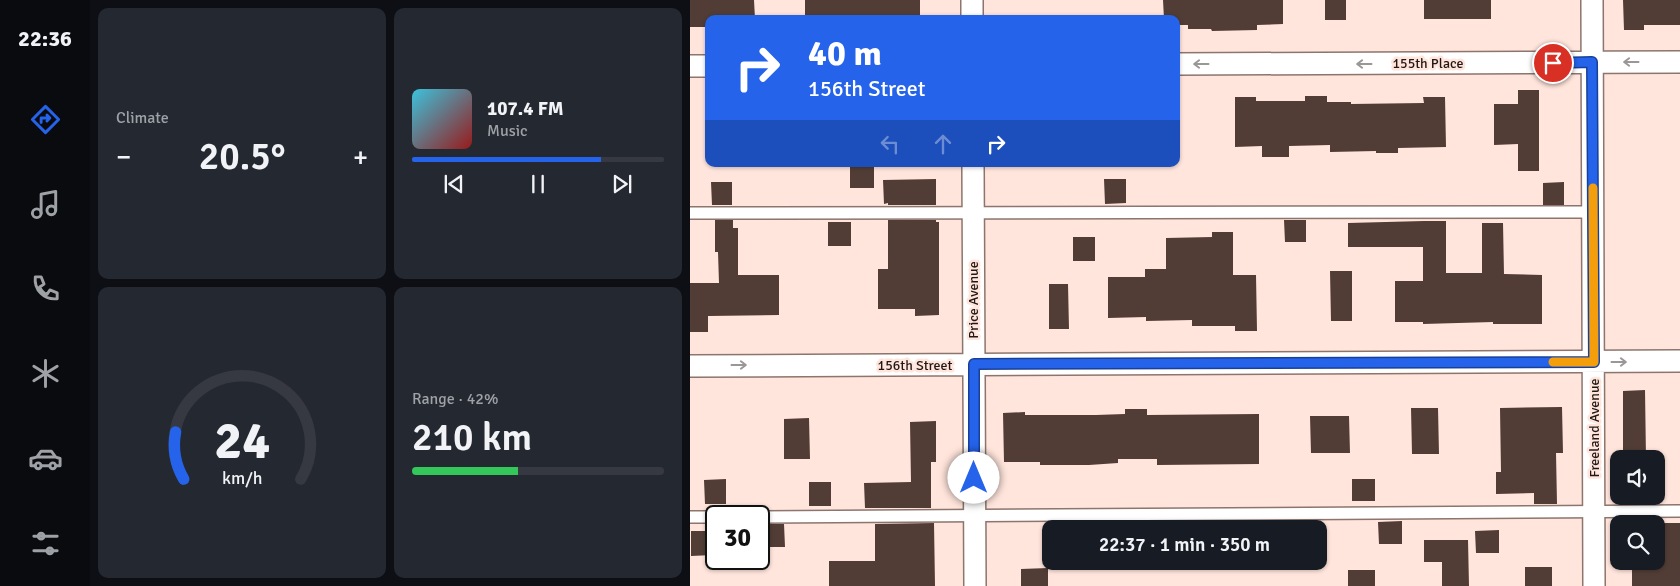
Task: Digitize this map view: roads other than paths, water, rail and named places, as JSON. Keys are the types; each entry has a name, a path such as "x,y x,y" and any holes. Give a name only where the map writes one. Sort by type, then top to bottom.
{"street":[{"path":"972,0 972,15"},
{"name":"Freeland Avenue","path":"1592,0 1594,586"},
{"name":"155th Place","path":"1180,64 1680,62"},
{"path":"690,66 705,66"},
{"name":"Price Avenue","path":"973,167 975,586"},
{"name":"156th Street","path":"690,366 1680,361"}],"lane":[{"path":"690,213 1593,212"},
{"path":"770,516 1680,511"},
{"path":"690,517 705,517"}]}
